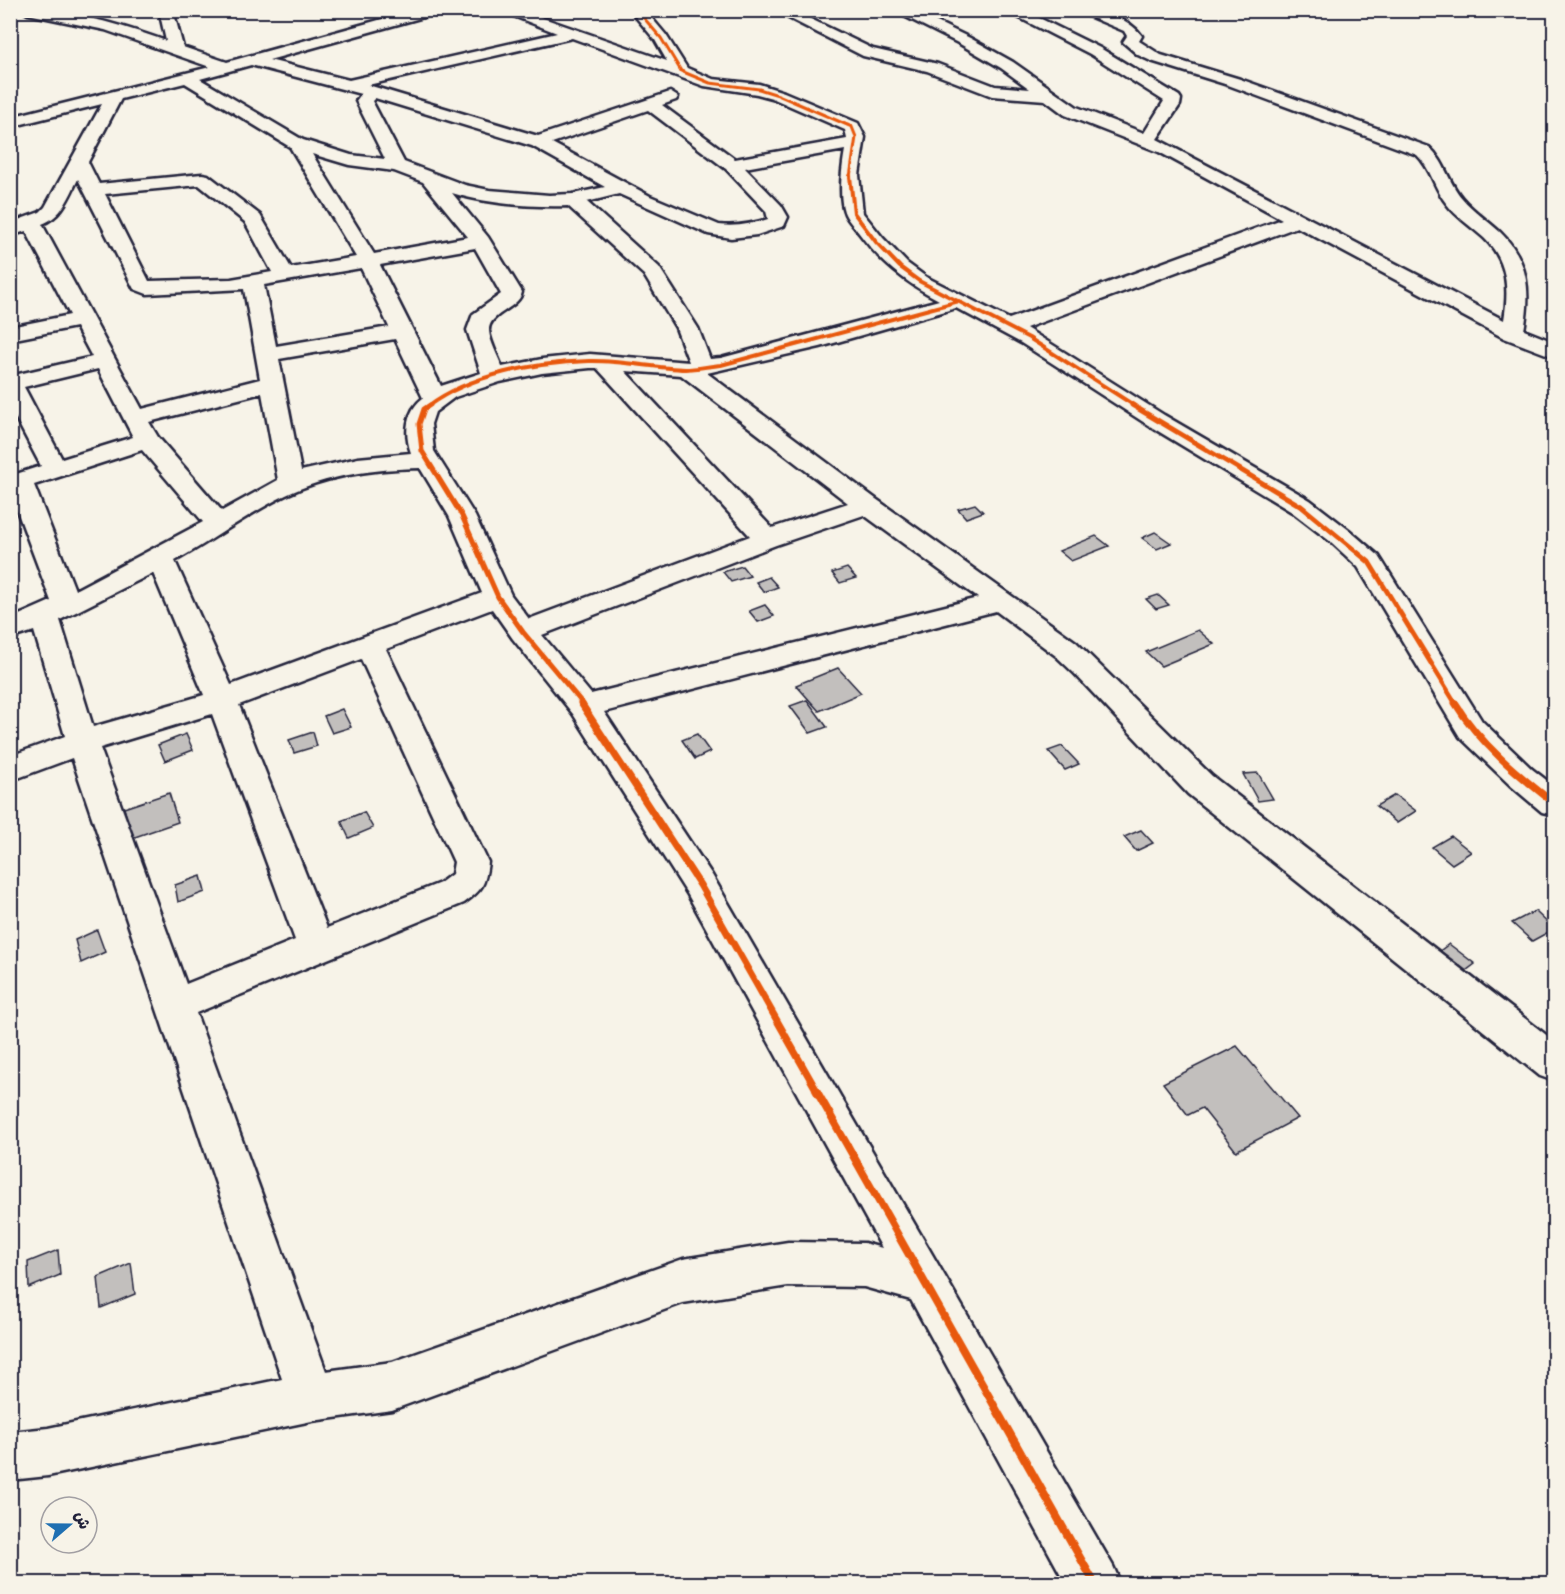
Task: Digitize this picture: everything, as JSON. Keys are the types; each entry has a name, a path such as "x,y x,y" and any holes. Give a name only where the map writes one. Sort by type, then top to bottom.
{"street":[{"path":"28,10 109,26 226,67"},
{"path":"166,10 176,51"},
{"path":"10,122 187,78 433,10"},
{"path":"505,10 710,83 759,88 847,124 854,130 855,143 850,175 854,213 876,242 900,267 919,280 1029,338 1156,420 1301,506 1340,536 1369,562 1471,729 1521,777 1554,803"},
{"path":"637,10 661,38 681,71"},
{"path":"780,10 868,53 932,67 992,92 1048,95"},
{"path":"899,10 965,41 1008,65 1071,111 1148,141 1512,333 1554,350"},
{"path":"1011,10 1095,51 1173,99 1172,105 1148,141"},
{"path":"1081,10 1129,28 1135,36 1131,42 1134,46 1156,58 1234,82 1423,151 1432,158 1449,194 1466,214 1494,237 1510,258 1517,273 1518,293 1512,333"},
{"path":"350,85 572,34"},
{"path":"249,60 350,85 538,142 643,200 715,230 731,232 757,229 777,222 778,217 774,209 732,165 650,104"},
{"path":"187,78 297,144 349,160 397,166 430,179 489,196 549,201 573,200 623,188"},
{"path":"538,142 710,83"},
{"path":"371,91 364,101 397,166"},
{"path":"115,95 53,209 47,216 21,226 84,319 147,440 219,524"},
{"path":"732,165 855,143"},
{"path":"297,144 368,261 436,400"},
{"path":"79,162 141,285 147,288 253,282 481,241"},
{"path":"93,190 202,179 212,184 253,219 285,276"},
{"path":"430,179 481,241 512,292 511,297 481,319 477,330 494,376"},
{"path":"573,200 652,271 687,328 694,368 867,505 1002,601 1086,666 1200,785 1554,1064"},
{"path":"1007,327 1297,220"},
{"path":"253,282 291,483"},
{"path":"958,301 755,357 694,368 604,362 542,366 494,376 447,392 424,409 419,424 422,451 462,516 498,597 523,632 584,706 700,885 1095,1584"},
{"path":"10,334 84,319"},
{"path":"267,354 403,331"},
{"path":"55,469 10,383 106,360"},
{"path":"604,362 767,539"},
{"path":"135,418 272,383"},
{"path":"147,440 15,482 56,610 82,742 312,1397"},
{"path":"10,630 56,610 160,558 261,497 291,483 331,472 392,461 429,460"},
{"path":"523,632 767,539 867,505"},
{"path":"160,558 222,700 316,949"},
{"path":"10,769 82,742 222,700 498,597"},
{"path":"584,706 1002,601"},
{"path":"175,1005 452,892 468,880 471,862 370,646"},
{"path":"10,1456 48,1452 312,1397 392,1386 683,1281 788,1264 864,1265 924,1282"}],"building":[{"path":"975,504 983,512 966,518 958,509"},
{"path":"1155,532 1171,543 1157,549 1142,538"},
{"path":"1096,536 1109,546 1071,561 1059,551"},
{"path":"742,566 750,576 731,582 723,572"},
{"path":"847,568 856,578 840,583 832,573"},
{"path":"769,577 778,587 764,592 756,582"},
{"path":"1158,595 1169,605 1156,609 1146,599"},
{"path":"765,605 774,616 758,622 749,611"},
{"path":"1198,630 1214,644 1161,666 1146,652"},
{"path":"838,668 861,693 819,711 796,685"},
{"path":"807,700 827,727 810,733 790,706"},
{"path":"342,709 351,727 332,733 324,716"},
{"path":"313,732 317,746 294,753 289,740"},
{"path":"186,734 193,750 165,761 158,745"},
{"path":"697,734 710,752 695,759 682,740"},
{"path":"1062,746 1079,764 1065,770 1048,751"},
{"path":"1258,773 1273,799 1258,801 1243,774"},
{"path":"169,793 178,822 132,838 124,808"},
{"path":"1395,795 1416,811 1397,823 1376,806"},
{"path":"364,812 373,828 349,838 341,821"},
{"path":"1141,830 1153,843 1136,851 1124,837"},
{"path":"1451,836 1471,852 1452,864 1432,847"},
{"path":"201,876 205,892 178,902 175,885"},
{"path":"1535,911 1554,929 1532,941 1512,923"},
{"path":"97,930 105,952 81,963 75,940"},
{"path":"1449,944 1475,964 1463,973 1437,953"},
{"path":"1237,1046 1298,1118 1236,1151 1202,1108 1188,1115 1163,1083"},
{"path":"58,1250 60,1275 29,1288 28,1262"},
{"path":"131,1263 135,1294 101,1308 98,1277"}],"cycle path":[{"path":"637,10 661,38 681,71 710,83 759,89 778,95 852,127 856,137 850,175 854,213 876,242 900,267 919,281 1029,338 1156,420 1301,506 1340,536 1369,562 1471,729 1521,777 1554,803"},
{"path":"959,301 721,365 687,369 590,361 542,366 494,376 447,392 424,409 419,424 422,451 462,516 498,597 523,632 584,706 700,885 1095,1584"}]}
